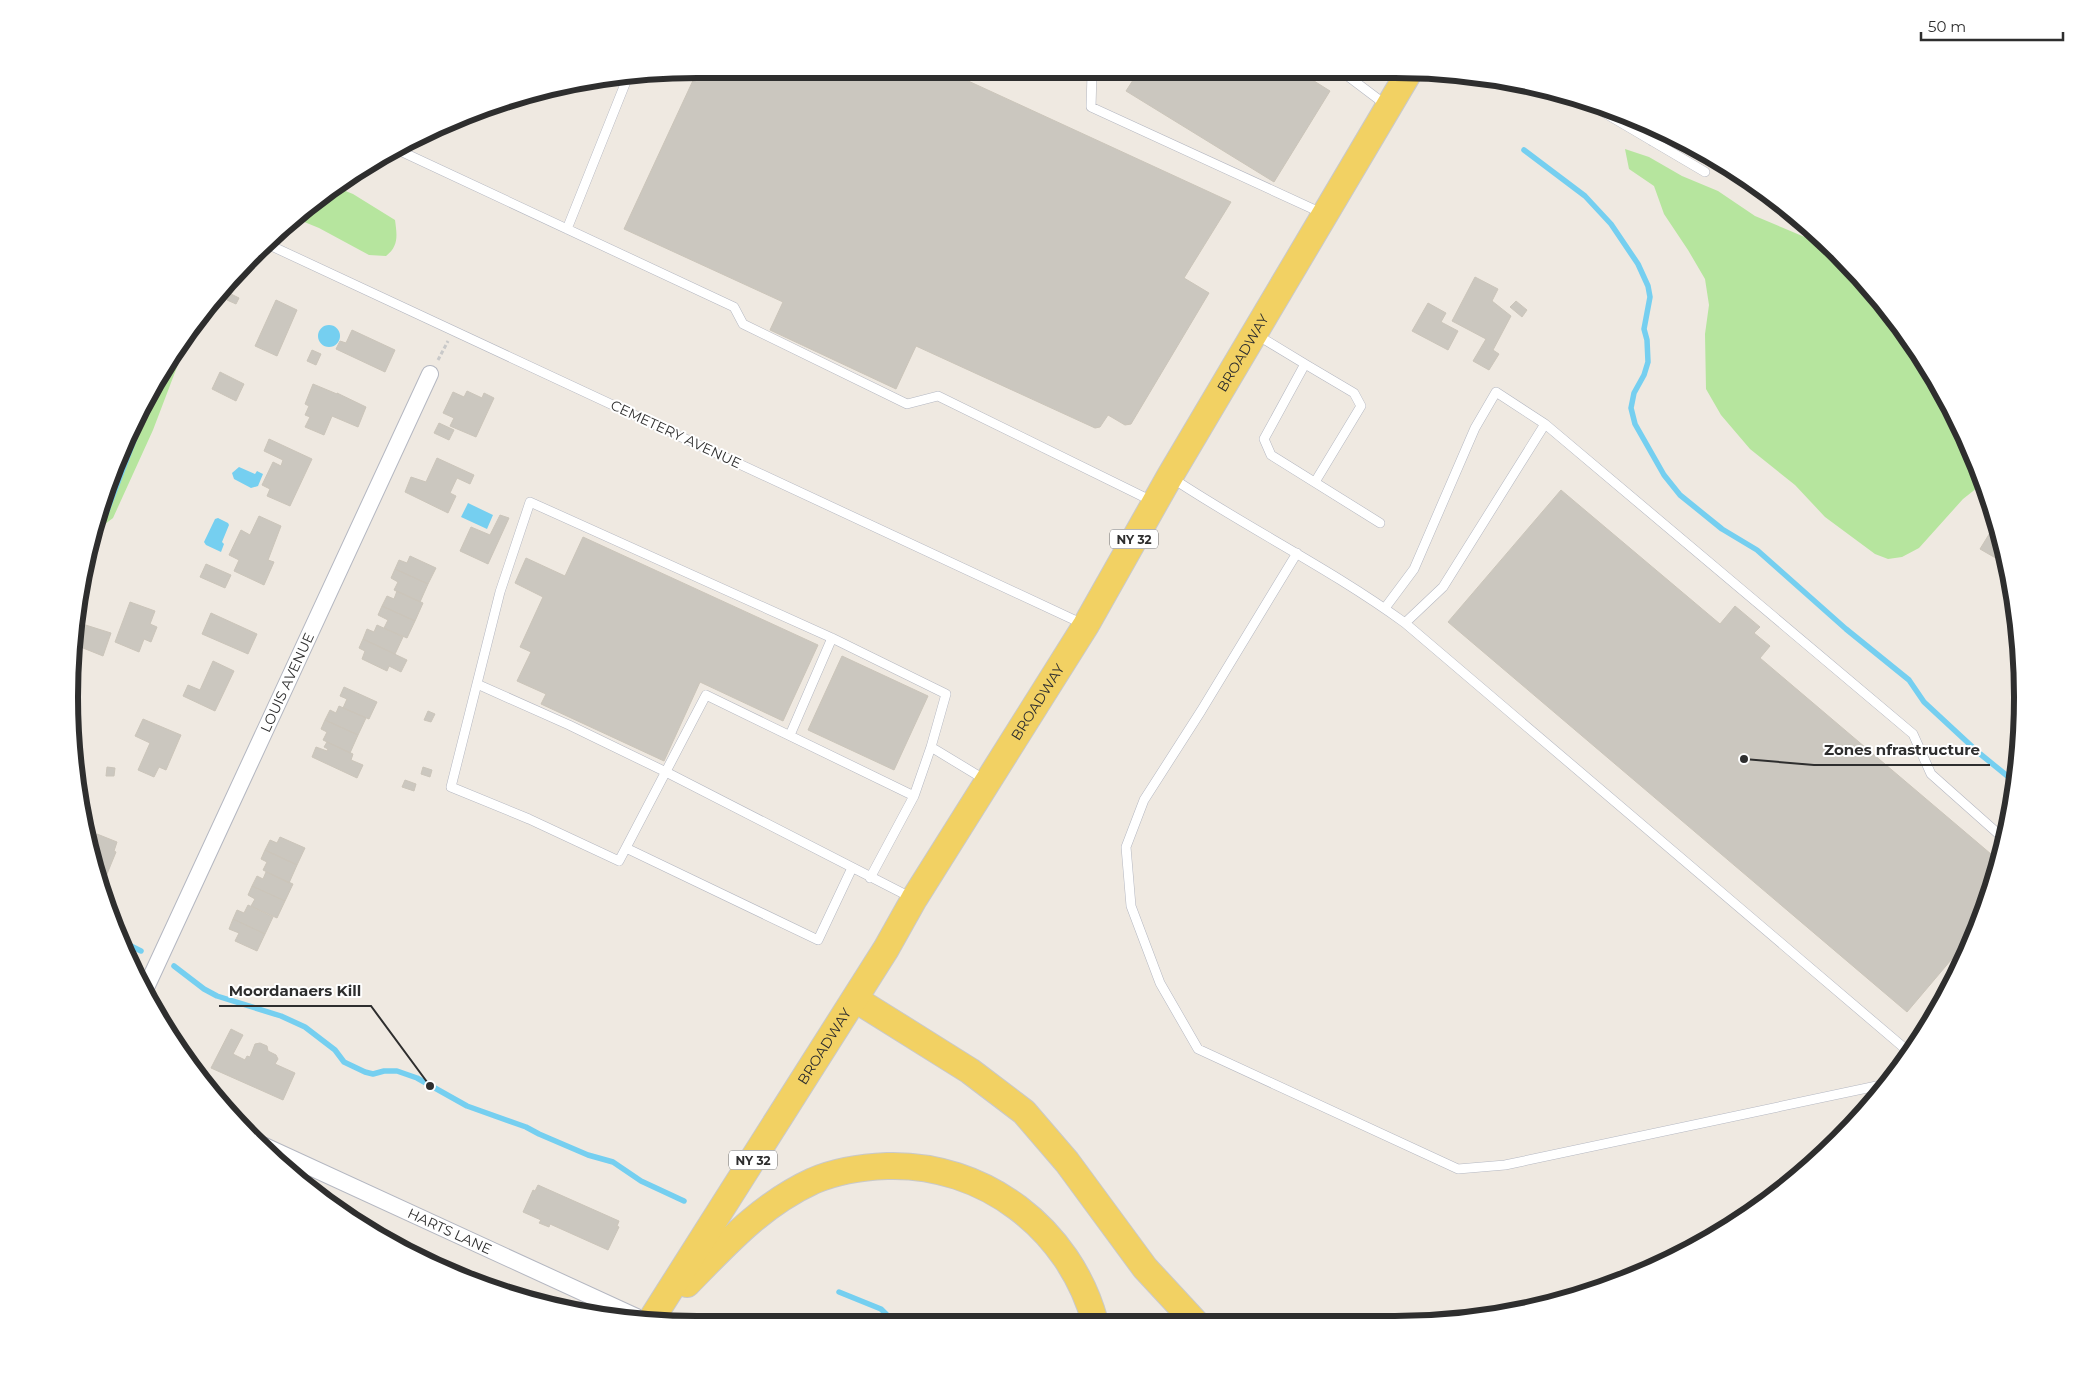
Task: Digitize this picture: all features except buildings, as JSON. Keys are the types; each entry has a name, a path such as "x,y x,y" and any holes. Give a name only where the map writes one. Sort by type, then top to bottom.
{"main road":[{"name":"BROADWAY","path":"655,1315 886,950 914,899 1086,625 1170,476 1406,78"},
{"path":"854,1000 970,1071 1024,1112 1067,1162 1145,1268 1190,1316"},
{"path":"657,1315 739,1231 762,1211 787,1195 815,1181 844,1172 872,1166 901,1166 929,1168 956,1174 984,1185 1027,1214 1054,1242 1071,1265 1083,1288 1093,1316"}],"street":[{"name":"LOUIS AVENUE","path":"148,984 430,374"},
{"name":"HARTS LANE","path":"277,1152 625,1312"}],"lane":[{"path":"1092,77 1091,107 1324,215"},
{"path":"1349,77 1389,107"},
{"path":"567,229 625,82"},
{"path":"1613,118 1705,172"},
{"path":"1652,141 1655,135"},
{"path":"402,152 734,307 742,324 907,404 938,396 1155,503"},
{"name":"CEMETERY AVENUE","path":"272,246 1086,625"},
{"path":"1255,333 1354,393 1361,406 1315,482"},
{"path":"1305,364 1264,439 1271,455 1380,522"},
{"path":"1385,608 1414,569 1475,428 1496,392 1545,424 1913,734 1931,774 1998,834"},
{"path":"1406,623 1443,587 1545,424"},
{"path":"1170,476 1200,497 1362,592 1406,623 1904,1048"},
{"path":"870,878 914,796 931,747 946,694 832,638 530,502 500,592 451,787 619,861 706,695 914,796"},
{"path":"1296,553 1201,711 1144,800 1126,847 1131,906 1160,983 1198,1049 1458,1169 1505,1165 1875,1086"},
{"path":"790,735 832,638"},
{"path":"477,684 570,725 666,772 914,899"},
{"path":"931,747 988,782"},
{"path":"626,848 818,940 852,868"}],"path":[{"path":"430,374 453,330"}],"green space":[{"path":"1625,149 1649,157 1682,176 1718,191 1755,216 1807,238 1832,259 1885,320 1931,387 1950,423 1977,488 1963,499 1919,548 1902,557 1888,559 1875,554 1825,517 1795,485 1750,449 1721,415 1706,389 1705,334 1709,305 1705,279 1664,214 1654,186 1629,169"},
{"path":"342,190 353,194 395,220 395,244 386,256 369,255 319,228 302,221"},
{"path":"183,352 153,430 113,518 102,526 110,498 141,423 160,387"}],"water":[{"path":"329,325 337,328 340,336 337,344 329,347 321,344 318,336 321,328"},
{"path":"239,467 255,474 257,471 263,474 258,486 251,488 234,479 232,473"},
{"path":"468,503 493,515 487,529 461,517"},
{"path":"218,518 229,525 222,542 224,544 221,552 206,545 204,542 215,519"}],"waterway":[{"path":"1524,150 1585,196 1611,224 1638,264 1648,286 1650,297 1644,329 1647,340 1648,362 1644,375 1634,393 1631,408 1635,424 1664,475 1680,495 1722,529 1757,550 1846,629 1909,680 1924,702 1979,753 2008,777"},
{"path":"105,516 137,432"},
{"path":"130,945 141,951"},
{"path":"174,966 204,989 217,996 281,1016 305,1027 335,1050 344,1062 365,1072 373,1074 384,1071 397,1071 417,1078 467,1106 526,1127 588,1155 613,1162 641,1181 684,1201"},
{"path":"839,1292 881,1309 888,1316"}],"place":[{"name":"Zones nfrastructure","path":"1744,759"},
{"name":"Moordanaers Kill","path":"430,1086"}]}
